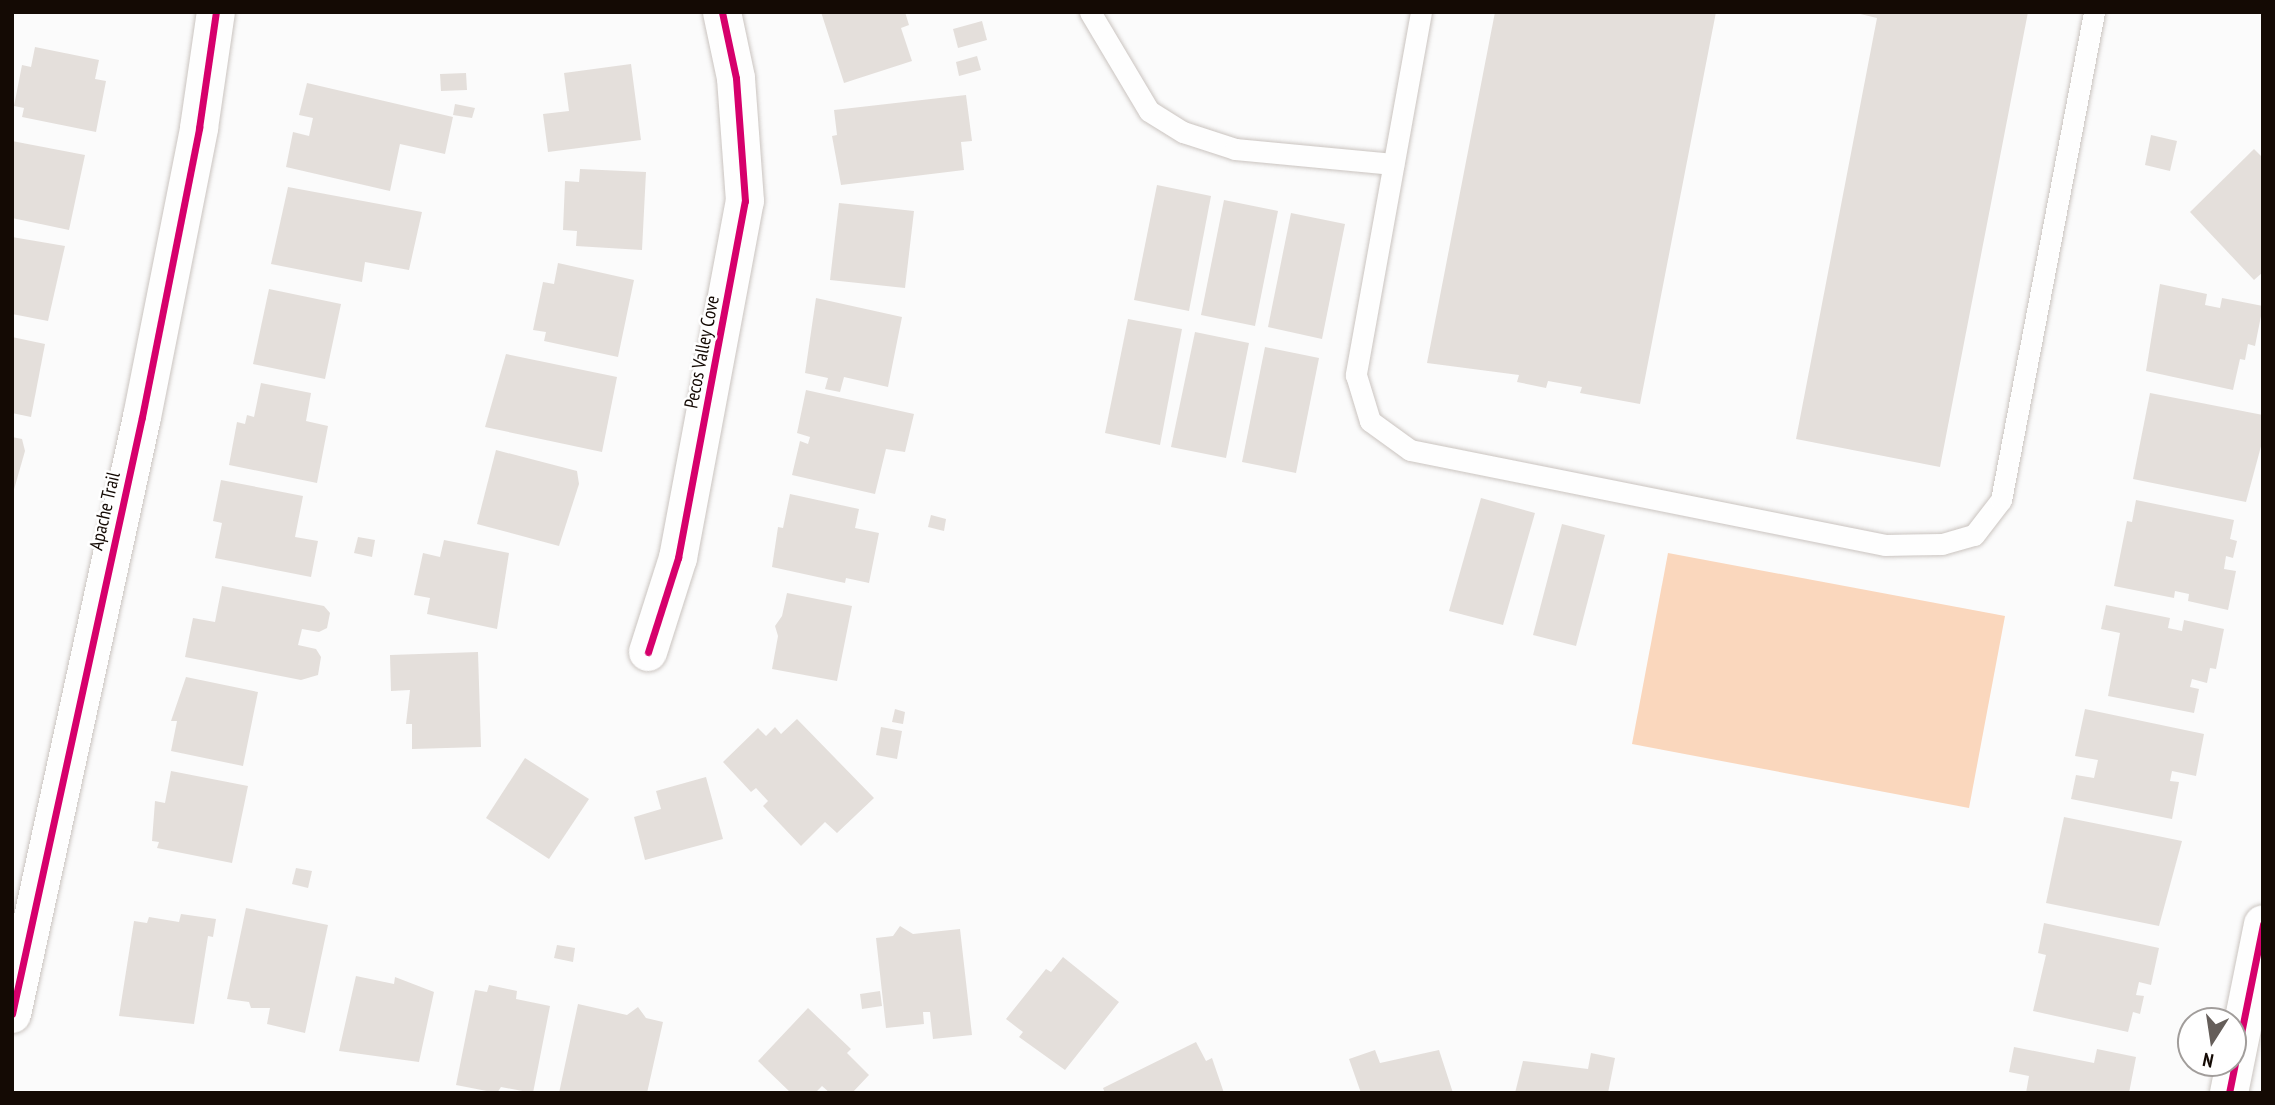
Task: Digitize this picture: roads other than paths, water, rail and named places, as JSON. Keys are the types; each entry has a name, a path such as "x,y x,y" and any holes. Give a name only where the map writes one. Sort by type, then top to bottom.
{"street":[{"name":"Apache Trail","path":"12,1014 142,417 199,128 216,12"},
{"name":"Pecos Valley Cove","path":"648,652 678,558 745,201 736,78 722,12"},
{"path":"2229,1093 2263,925"}],"lane":[{"path":"1090,12 1149,111 1183,132 1235,149 1394,164"},
{"path":"1421,12 1356,375 1370,421 1410,450 1885,545 1942,544 1974,535 2001,500 2094,12"}]}
